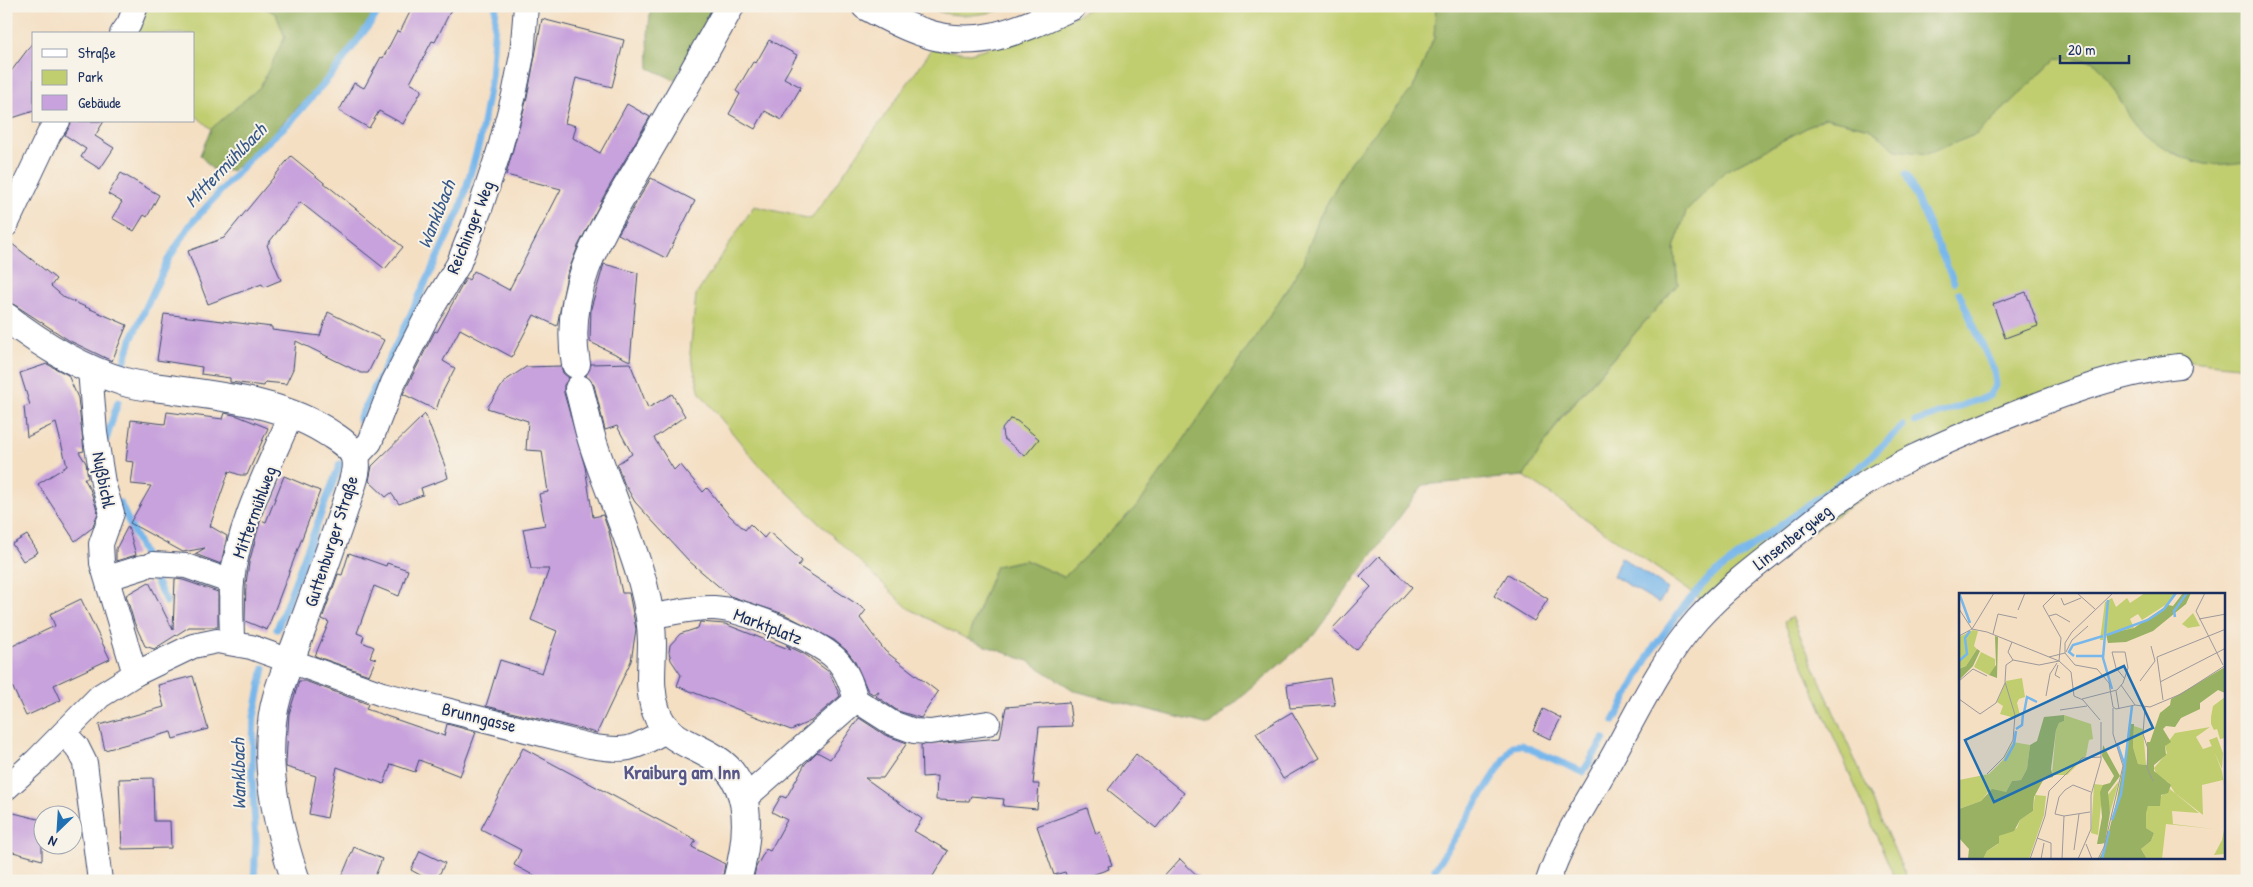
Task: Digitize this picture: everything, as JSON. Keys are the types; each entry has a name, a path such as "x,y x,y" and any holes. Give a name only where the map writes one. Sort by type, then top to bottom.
{"main road":[{"path":"730,6 604,228 584,270 572,319 573,348 592,439 630,545 650,616 652,644 650,682 652,699 660,720 667,730 680,740 716,759 739,783 744,799 745,820 739,871"},
{"path":"866,6 924,33 966,40 986,39 1006,34 1072,6"},
{"name":"Guttenburger Straße","path":"6,317 29,335 90,369 127,383 239,399 291,415 323,429 339,439 352,452 355,458 356,471 340,523 279,691 272,721 271,772 276,807 296,881"}],"street":[{"path":"123,32 129,24 136,6"},
{"name":"Reichinger Weg","path":"355,458 370,442 393,383 426,318 458,265 481,206 500,148 514,95 522,55 526,6"},
{"path":"6,225 49,134 57,122"},
{"name":"Linsenbergweg","path":"1548,881 1563,846 1649,691 1674,650 1696,621 1733,583 1839,501 1890,470 1940,444 2020,411 2083,389 2129,374 2179,366"},
{"name":"Nußbichl","path":"90,369 103,484 112,513 100,553 135,674"},
{"name":"Mittermühlweg","path":"232,643 232,582 243,530 291,415"},
{"path":"108,578 148,565 186,566 232,582"},
{"name":"Marktplatz","path":"650,616 715,608 738,613 792,633 813,643 837,660 850,680 856,700"},
{"path":"6,788 64,733 82,711 100,696 135,674 193,646 217,642 232,643 250,647 290,661"},
{"name":"Brunngasse","path":"290,661 382,694 590,746 612,750 634,748 667,730"},
{"path":"744,799 856,700 892,723 914,731 930,732 988,724"},
{"path":"64,733 77,747 85,763 100,881"}],"green space":[{"path":"144,6 262,6 276,14 285,37 260,87 211,129 195,115 195,32 130,32"},
{"path":"262,6 383,6 355,48 252,155 231,171 212,169 200,155 211,129 260,87 285,37 276,14"},
{"path":"651,6 715,6 675,80 649,68 648,35"},
{"path":"937,6 1012,6 983,14 963,15 934,10"},
{"path":"1095,6 1436,6 1434,38 1413,88 1350,162 1319,218 1302,265 1271,314 1139,504 1064,577 1025,560 996,566 967,639 908,608 757,463 700,393 690,354 696,295 754,206 811,219 932,49 970,53 1037,34"},
{"path":"1436,6 2247,6 2247,162 2220,165 2205,164 2182,157 2161,146 2134,122 2108,79 2094,61 2057,58 1977,134 1927,154 1896,150 1870,128 1825,118 1725,171 1686,212 1674,248 1678,284 1562,416 1524,476 1423,485 1313,636 1209,725 1075,691 1028,661 967,639 996,566 1025,560 1064,577 1139,504 1271,314 1302,265 1319,218 1350,162 1413,88 1434,38"},
{"path":"2057,58 2094,61 2112,82 2128,113 2145,134 2177,155 2206,164 2247,162 2247,367 2181,360 1970,425 1707,603 1524,476 1562,417 1678,284 1674,248 1686,212 1725,171 1825,118 1870,128 1896,150 1977,134"},
{"path":"1792,617 1908,881 1896,881 1784,622"}],"water":[{"path":"1621,557 1668,589 1659,603 1613,576"}],"building":[{"path":"413,6 453,6 435,42 432,41 410,83 422,90 403,124 379,111 369,128 339,111 354,83 364,88 397,31 400,32"},
{"path":"542,19 624,40 612,87 576,78 565,123 576,126 573,138 600,153 627,104 650,117 605,194 578,246 567,275 557,326 534,315 512,357 460,329 443,361 455,368 441,395 436,410 403,394 435,331 437,332 466,278 469,280 474,271 509,290 561,189 506,175 527,98"},
{"path":"769,40 797,55 784,78 801,87 782,120 765,111 755,129 729,114 740,94 736,91 753,62 756,63"},
{"path":"32,44 32,112 6,120 6,78"},
{"path":"72,122 103,122 95,136 114,148 100,169 81,157 86,149 65,135"},
{"path":"291,156 403,247 385,269 300,202 267,245 281,280 264,287 262,284 208,304 188,251 224,238"},
{"path":"121,173 159,195 147,217 144,215 134,231 112,218 122,202 108,194"},
{"path":"651,178 695,201 666,258 618,234"},
{"path":"6,239 56,279 51,286 65,298 127,325 112,361 70,341 15,305 6,302"},
{"path":"604,264 638,273 630,361 590,342 591,308"},
{"path":"2026,292 2038,326 2005,338 1993,304"},
{"path":"328,312 384,340 368,373 361,373 296,341 293,369 286,384 265,382 264,386 230,382 230,378 201,374 202,367 157,360 164,314 272,327 272,330 320,336"},
{"path":"630,363 648,408 672,394 685,416 654,438 674,470 680,464 703,492 707,488 729,515 745,530 750,524 764,538 769,532 802,561 798,566 866,610 860,618 885,651 938,692 921,718 898,711 876,696 879,691 873,694 868,691 854,660 834,640 784,614 730,596 689,561 635,502 624,483 617,464 632,454 617,426 605,430 594,385 586,376 591,364"},
{"path":"47,364 68,375 78,398 84,451 79,452 86,463 88,478 84,478 98,513 92,528 75,541 38,484 67,466 56,423 27,437 24,407 30,405 20,373"},
{"path":"561,366 563,373 569,378 564,385 564,393 585,467 593,517 603,515 609,532 622,593 629,593 636,629 631,661 597,733 486,706 500,660 542,673 557,631 531,620 549,569 531,569 523,529 545,525 539,494 548,492 542,451 526,450 528,421 487,408 505,381 526,367"},
{"path":"167,412 223,419 225,413 268,428 247,475 240,475 229,471 210,526 227,536 221,564 195,554 205,548 183,552 130,523 151,486 131,484 134,462 126,461 131,420 165,424"},
{"path":"425,414 448,478 421,488 423,495 399,504 391,493 386,497 369,481 372,466"},
{"path":"1010,419 1017,421 1039,439 1025,456 1003,438 1002,429"},
{"path":"284,476 320,491 267,630 245,621 246,583 249,563 260,522 261,520 266,522"},
{"path":"128,526 136,555 116,561 116,549"},
{"path":"27,535 38,552 23,561 12,544"},
{"path":"349,553 386,566 387,563 408,570 399,596 374,586 357,633 364,636 362,642 374,647 370,657 376,659 369,675 315,656 329,622 322,619 338,574 342,575"},
{"path":"1379,556 1412,587 1356,650 1332,629 1371,587 1360,576"},
{"path":"1508,574 1548,599 1534,621 1494,596"},
{"path":"175,579 218,592 218,627 189,627 154,649 145,646 134,622 126,595 149,582 173,630"},
{"path":"81,599 110,659 54,685 61,700 26,716 6,673 6,649 55,626 50,614"},
{"path":"700,622 725,624 791,650 786,645 806,655 829,672 840,696 811,721 791,730 677,686 681,675 671,660 670,645 680,634 698,628"},
{"path":"193,676 208,729 173,739 171,732 105,750 99,725 164,707 158,685"},
{"path":"1330,678 1335,705 1290,708 1287,685"},
{"path":"299,681 305,681 368,704 366,709 444,736 447,724 476,732 460,776 419,760 415,772 391,764 384,784 337,767 327,818 309,814 316,776 286,767 289,714"},
{"path":"1069,702 1072,726 1039,727 1033,784 1039,784 1037,809 1003,806 1004,799 971,796 969,801 936,800 937,776 922,777 921,745 1000,738 1006,707"},
{"path":"1543,709 1561,718 1550,739 1533,731"},
{"path":"1292,712 1319,758 1283,779 1256,733"},
{"path":"859,718 885,735 907,743 883,778 865,778 922,819 914,831 948,851 930,881 753,881 756,867 766,849 770,851 787,820 772,812 781,796 786,798 805,764 817,752 830,759"},
{"path":"523,748 696,840 692,847 725,864 722,881 544,881 514,865 521,850 481,829"},
{"path":"1136,754 1184,793 1156,828 1108,790"},
{"path":"153,778 154,821 170,821 171,848 122,849 119,779"},
{"path":"1087,808 1096,834 1100,832 1112,865 1108,866 1109,869 1075,881 1068,881 1065,872 1054,875 1037,826"},
{"path":"10,812 32,818 32,854 42,854 42,860 6,850 6,828"},
{"path":"354,847 382,859 373,881 340,881"},
{"path":"420,851 445,863 436,881 431,881 411,870"},
{"path":"1180,859 1203,881 1160,881"}],"waterway":[{"name":"Mittermühlbach","path":"123,366 131,340 168,260 190,225 255,153 291,121 337,68 383,6"},
{"name":"Wanklbach","path":"359,419 460,209 480,140 491,79 496,6"},
{"path":"1906,174 1954,282"},
{"path":"1915,422 1989,396 1996,384 1994,371 1959,293"},
{"name":"Mittermühlbach","path":"106,440 118,402"},
{"path":"1614,721 1652,650 1683,607 1709,578 1859,468 1903,426"},
{"name":"Wanklbach","path":"277,629 340,464"},
{"name":"Mittermühlbach","path":"120,503 166,602"},
{"name":"Wanklbach","path":"254,881 256,841 252,776 254,717 264,668"},
{"path":"1435,869 1513,746 1521,745 1583,772 1604,739"}],"district":[{"name":"Kraiburg am Inn","path":"682,771"}]}
